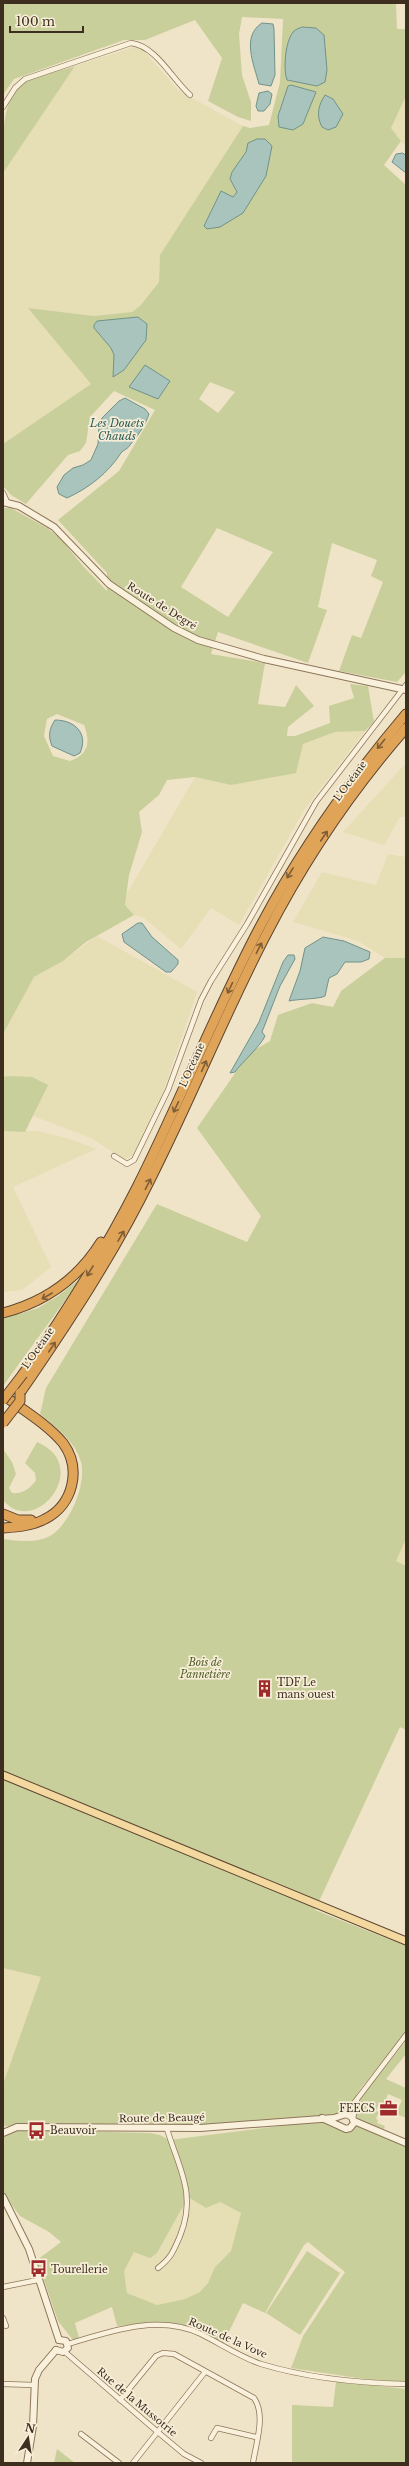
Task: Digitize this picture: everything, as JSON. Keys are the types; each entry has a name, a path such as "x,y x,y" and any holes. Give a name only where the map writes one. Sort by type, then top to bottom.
{"highway":[{"name":"L’Océane","path":"3,1415 20,1393 26,1376 74,1298 136,1188 238,970 273,904 327,816 371,756 406,714"},
{"name":"L’Océane","path":"3,1399 26,1376 84,1299 130,1218 173,1134 246,975 285,900 346,803 406,728"},
{"path":"3,1314 38,1301 72,1278 93,1254 129,1194 136,1188"},
{"path":"3,1423 20,1401 20,1393"},
{"path":"3,1395 59,1439 70,1455 74,1476 69,1494 53,1514 36,1523 3,1528"},
{"path":"3,1399 54,1439 66,1454 70,1472 66,1494 52,1512 40,1518 23,1520 3,1514"}],"main road":[{"path":"3,1775 405,1941"}],"street":[{"path":"3,107 14,88 25,79 131,43 138,44 150,51 190,95"},
{"path":"3,493 5,502"},
{"name":"Route de Degré","path":"5,502 19,506 54,527 109,584 174,628 198,640 264,660 405,688"},
{"path":"114,1156 127,1164 134,1160 168,1090 194,1019 211,981 247,924 316,802 405,688"},
{"path":"371,2130 346,2129 341,2125 340,2119 406,2035"},
{"path":"350,2128 354,2119 358,2096"},
{"path":"344,2115 354,2119 371,2130 406,2143"},
{"name":"Route de Beaugé","path":"3,2132 17,2127 167,2129 220,2127 344,2115"},
{"name":"Route de Beaugé","path":"322,2118 341,2125"},
{"path":"158,2268 171,2258 186,2220 188,2203 186,2181 167,2129"},
{"path":"3,2197 28,2249 59,2340 56,2345 56,2350 39,2370 34,2385 33,2426 27,2463"},
{"path":"3,2287 38,2280"},
{"path":"3,2318 6,2326"},
{"name":"Route de la Vove","path":"68,2344 129,2327 154,2324 178,2326 200,2334 260,2363 295,2373 376,2383 406,2384"},
{"path":"56,2350 65,2352 68,2344 64,2340 59,2340"},
{"name":"Rue de la Mussotrie","path":"65,2352 184,2454 201,2463"},
{"path":"120,2400 156,2356 163,2353 174,2354 254,2398 259,2405 260,2414 253,2463"},
{"path":"133,2463 205,2372"},
{"path":"3,2384 34,2385"},
{"path":"211,2438 217,2428 256,2437"},
{"path":"82,2434 119,2463"}],"shaded area":[{"path":"134,47 142,49 179,91 243,126 160,255 159,282 140,306 132,312 94,316 29,308 91,384 4,445 3,173 75,66"},
{"path":"406,96 406,147 391,128"},
{"path":"365,731 304,810 239,925 211,908 181,949 144,918 134,915 125,905 126,895 195,777 231,785 250,781 302,744 335,732"},
{"path":"406,763 406,817 400,817 384,845 343,832"},
{"path":"388,854 406,857 406,958 385,958 358,941 293,922 322,872 376,885"},
{"path":"97,936 197,992 163,1092 133,1155 124,1159 91,1138 33,1116 47,1085 8,1076 3,1077 3,1034 34,977 63,961"},
{"path":"3,1131 37,1131 67,1138 96,1149 13,1187 51,1267 22,1290 3,1292"},
{"path":"406,1539 406,1566 396,1561"},
{"path":"3,1968 41,1977 3,2084"},
{"path":"188,2197 206,2208 220,2202 241,2213 231,2251 215,2267 208,2283 200,2292 185,2299 157,2305 127,2293 124,2271 134,2252"}],"green space":[{"path":"3,3 396,3 397,29 406,29 406,96 391,128 401,141 384,165 406,185 406,672 397,682 339,671 352,635 361,638 383,582 371,576 377,560 332,543 318,607 327,610 308,663 218,632 211,654 265,663 258,704 285,707 296,685 314,706 288,727 287,736 295,736 330,723 329,706 354,698 350,684 368,686 374,722 365,731 335,732 303,744 296,773 231,785 195,777 167,780 159,795 139,812 142,832 129,875 125,905 134,915 86,942 63,961 34,977 3,1034 3,508 11,508 47,528 60,538 83,566 107,591 107,573 58,520 119,471 155,410 114,391 90,417 86,443 80,451 68,455 26,504 11,495 3,486 3,444 91,384 28,308 94,316 132,312 140,306 159,282 160,255 243,126 250,128 269,125 280,82 283,19 242,17 239,34 242,75 251,102 251,121 238,117 208,101 222,58 195,20 145,40 124,40 14,79 3,95","holes":["210,382 235,392 218,413 199,399","217,528 273,552 228,617 181,587","57,714 84,725 87,742 81,755 70,761 53,756 44,736 47,719"]},
{"path":"75,66 3,173 5,116 12,95 18,87 29,80"},
{"name":"Bois de Pannetière","path":"385,958 406,958 406,1539 396,1561 406,1566 406,1730 400,1727 315,1910 406,1946 406,2032 361,2088 348,2108 333,2119 340,2121 342,2127 353,2125 406,2143 406,2381 378,2381 291,2368 303,2336 345,2272 308,2242 304,2245 265,2313 243,2303 223,2344 181,2324 150,2323 117,2326 112,2307 75,2323 79,2338 73,2340 58,2321 37,2260 61,2242 49,2232 20,2216 3,2193 4,2133 20,2130 150,2133 160,2135 169,2140 296,2124 3,2126 3,2084 41,1977 3,1968 3,1539 32,1541 48,1537 56,1532 63,1524 75,1504 81,1482 81,1462 70,1441 40,1414 46,1388 157,1204 247,1242 261,1216 197,1128 249,1053 270,1041 278,1015 312,1003 333,1007 341,991","holes":["188,2197 206,2208 220,2202 241,2213 231,2251 215,2267 208,2283 200,2292 185,2299 157,2305 127,2293 124,2271 134,2252 150,2258 157,2253"]},
{"path":"3,1077 32,1077 48,1085 25,1132 3,1131"},
{"path":"82,1277 3,1386 3,1319 38,1308 58,1296"},
{"path":"37,1442 53,1453 60,1467 59,1481 53,1495 42,1505 29,1511 16,1510 3,1500 3,1449 12,1462 16,1474 9,1488 12,1493 19,1493 31,1486 36,1480 35,1473 25,1463"},
{"path":"406,2041 406,2054 386,2079 406,2088 406,2118 396,2114 402,2100 388,2094 384,2105 379,2103 376,2111 379,2112 376,2119 378,2120 377,2123 385,2126 384,2129 358,2120 356,2114 360,2098"},
{"path":"307,2251 340,2273 300,2335 266,2313"},
{"path":"336,2381 406,2389 406,2463 292,2463 292,2405 333,2407"},
{"path":"57,2449 75,2463 54,2463"}],"water":[{"path":"262,23 273,24 274,29 275,75 271,86 259,84 252,60 252,35"},
{"path":"302,27 316,28 324,35 327,70 325,82 317,86 287,80 285,62 287,48 291,35 294,31"},
{"path":"291,85 316,92 303,124 293,130 279,127 278,116 288,86"},
{"path":"268,91 272,94 270,104 264,111 258,111 256,106 259,93"},
{"path":"325,95 333,99 343,114 336,127 328,130 322,127 318,115 319,107"},
{"path":"257,139 265,139 272,146 266,176 243,213 220,227 207,229 204,226 221,191 233,197 237,192 230,179 232,172 246,152 248,143"},
{"path":"403,153 406,156 406,173 392,162 396,154"},
{"path":"138,317 147,324 146,340 124,370 113,377 114,355 111,348 94,328 94,325 97,321"},
{"path":"145,365 170,381 158,399 129,387"},
{"name":"Les Douets Chauds","path":"125,398 145,409 149,414 138,434 110,467 90,485 67,498 59,494 57,487 64,475 73,468 83,465 91,460 98,444 99,425 102,418 119,401"},
{"path":"55,720 68,722 78,729 83,739 80,753 74,756 52,746 50,733 51,726"},
{"path":"138,923 142,923 152,937 178,960 178,964 171,972 166,972 124,942 122,934"},
{"path":"323,937 344,941 370,952 369,959 361,962 345,962 337,974 329,978 325,996 289,1001 300,971 305,948"},
{"path":"288,955 294,955 295,959 280,986 262,1032 265,1036 235,1072 230,1073 259,1022 283,962"}],"place":[{"name":"TDF Le mans ouest","path":"264,1688"},
{"name":"FEECS","path":"388,2108"},
{"name":"Beauvoir","path":"37,2130"},
{"name":"Tourellerie","path":"38,2269"}]}
